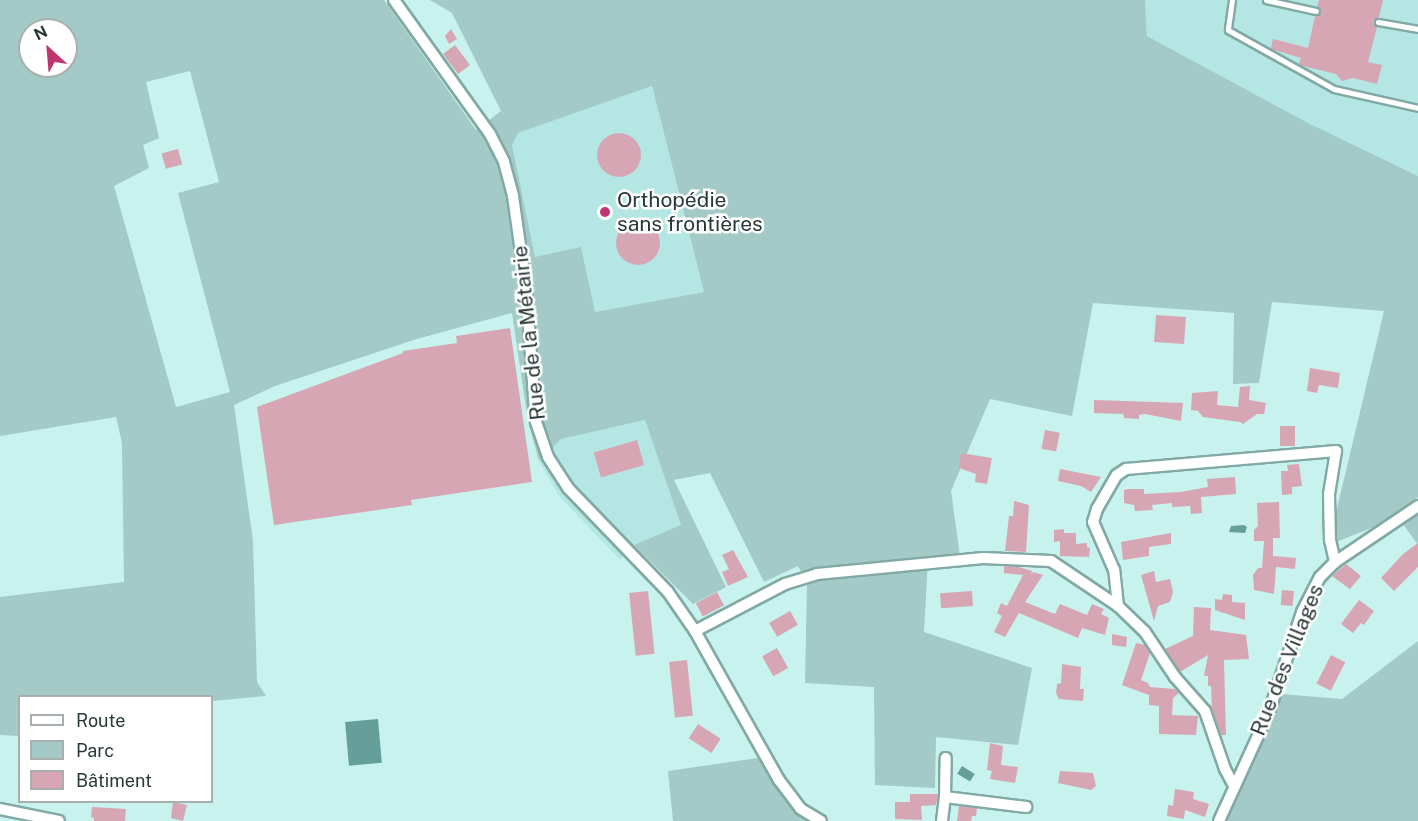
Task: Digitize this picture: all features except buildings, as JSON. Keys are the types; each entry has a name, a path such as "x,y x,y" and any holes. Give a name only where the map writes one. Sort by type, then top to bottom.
{"street":[{"name":"Rue de la Métairie","path":"394,0 490,135 504,162 513,196 526,286 536,422 548,457 568,488 668,592 695,631 779,780 801,809 821,821"},
{"path":"1118,606 1114,570 1093,522 1097,509 1117,475 1126,469 1335,451 1329,494 1330,540 1335,562"},
{"name":"Rue des Villages","path":"1219,821 1269,712 1302,612 1320,578 1335,562 1418,506"},
{"path":"695,631 767,592 817,574 982,558 1051,561 1118,606 1145,632 1175,677 1205,711 1225,769 1234,786"},
{"path":"942,821 946,758"},
{"path":"945,797 1026,807"},
{"path":"0,809 59,821"}],"lane":[{"path":"1233,0 1228,30 1334,89 1418,108"},
{"path":"1266,0 1316,11"},
{"path":"1378,22 1418,29"}],"shaded area":[{"path":"1145,0 1418,0 1418,176 1308,123 1147,36"},
{"name":"Orthopédie sans frontières","path":"652,86 704,292 595,312 535,258 512,145 518,133"},
{"path":"645,420 682,525 634,545 620,560 559,496 539,461 560,439"},
{"path":"1244,525 1247,527 1245,533 1229,532 1231,526"},
{"path":"378,719 382,763 349,766 345,722"},
{"path":"962,766 975,774 970,782 957,774"}],"green space":[{"path":"0,0 384,0 476,130 501,111 452,13 430,0 1145,0 1147,36 1308,123 1418,176 1418,497 1374,527 1336,542 1335,517 1384,311 1272,302 1259,383 1233,384 1234,313 1093,303 1072,416 990,399 951,491 960,556 928,559 924,632 1032,668 1018,745 936,737 935,788 875,785 874,687 805,683 807,583 798,566 764,582 710,473 674,480 726,587 693,604 634,545 681,525 645,420 561,439 539,461 528,421 512,313 417,339 275,386 234,405 253,541 257,682 266,696 213,701 213,695 18,695 18,736 0,735 0,597 124,582 122,443 116,417 0,436","holes":["190,71 219,182 178,193 230,392 176,407 114,186 149,168 143,145 159,138 146,82","652,86 704,292 595,312 581,247 535,257 512,145 518,133"]},
{"path":"1418,514 1418,545 1403,524"},
{"path":"1418,641 1418,821 1225,821 1281,694 1342,699"},
{"path":"758,758 781,793 805,821 673,821 668,771"}],"place":[{"name":"Orthopédie sans frontières","path":"605,212"}]}
